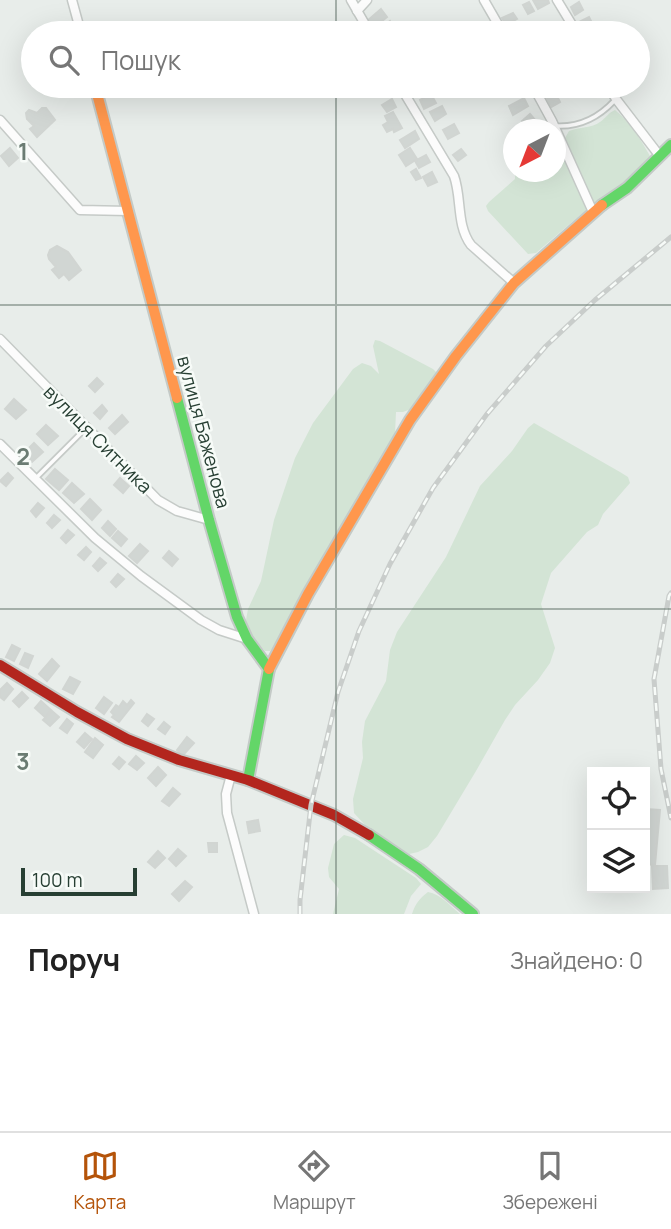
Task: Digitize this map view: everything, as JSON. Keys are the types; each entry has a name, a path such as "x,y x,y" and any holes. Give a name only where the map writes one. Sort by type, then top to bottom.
{"street":[{"path":"72,0 78,21"},
{"path":"351,0 363,21"},
{"path":"357,11 367,0"},
{"path":"484,0 496,21"},
{"path":"557,0 570,21"},
{"name":"вулиця Баженова","path":"98,98 237,617 247,639 269,669"},
{"path":"407,98 454,176 466,238 514,284"},
{"path":"539,98 550,119"},
{"path":"616,99 659,155"},
{"path":"0,120 80,210 128,211"},
{"path":"248,780 269,669 308,594 410,420 456,356 514,284 593,212 626,188 671,145"},
{"path":"566,152 593,212"},
{"name":"вулиця Ситника","path":"2,346 158,500 177,512 209,520"},
{"path":"0,443 96,538 141,576 201,620 230,635 247,639"},
{"path":"0,665 77,712 127,738 179,760 248,780 323,810 369,835 419,869 473,914"},
{"path":"231,775 226,794 227,813 254,914"}],"lane":[{"path":"566,126 599,116 616,99"},
{"path":"35,478 86,428"}],"green space":[{"path":"615,110 630,125 650,156 633,178 595,205 566,136 569,131 597,124"},
{"path":"566,160 586,203 586,210 536,253 528,254 488,211 486,206 512,182 566,182"},
{"path":"375,340 437,373 411,409 396,412 395,434 390,445 277,643 270,651 265,651 249,633 246,620 261,581 274,520 295,458 313,423 353,369 362,363 371,366 379,374 373,346"},
{"path":"534,423 628,477 630,483 603,514 598,525 587,532 551,573 541,604 555,648 550,663 505,720 437,836 428,847 409,854 365,825 354,813 353,799 363,758 365,721 386,681 390,650 397,632 446,557 480,486"},
{"path":"344,835 355,838 421,884 411,896 404,914 333,914 339,889 329,877 328,868 334,844"},
{"path":"428,892 441,898 460,914 412,914 418,902"}],"building":[{"path":"533,0 548,0 549,3 538,9"},
{"path":"529,2 534,11 528,14 523,5"},
{"path":"579,2 583,10 575,15 571,7"},
{"path":"381,9 387,17 382,21 367,21"},
{"path":"513,13 517,19 504,21 502,18"},
{"path":"433,98 436,103 424,109 420,100"},
{"path":"524,98 528,106 513,115 509,106"},
{"path":"558,98 560,102 551,107 547,99"},
{"path":"392,99 396,107 387,112 382,105"},
{"path":"442,106 446,114 435,121 430,112"},
{"path":"46,108 55,120 37,137 30,129 34,126 27,119 26,113 29,110 37,113"},
{"path":"393,112 402,128 387,132 383,125 388,122 385,116"},
{"path":"454,124 459,133 448,139 443,130"},
{"path":"415,131 419,139 405,148 400,140"},
{"path":"10,148 18,158 9,166 1,156"},
{"path":"410,148 417,159 406,166 399,155"},
{"path":"461,149 466,155 458,161 453,155"},
{"path":"426,155 430,162 419,168 415,161"},
{"path":"416,169 421,178 416,180 411,172"},
{"path":"432,172 437,182 428,186 423,177"},
{"path":"57,246 68,252 81,270 69,280 64,274 59,278 52,270 56,267 48,255 50,250"},
{"path":"97,378 103,384 95,392 89,386"},
{"path":"14,399 26,410 16,419 5,409"},
{"path":"102,405 107,411 100,419 94,413"},
{"path":"122,415 128,422 115,434 109,428"},
{"path":"46,425 58,436 48,445 37,434"},
{"path":"34,443 43,452 32,462 23,454"},
{"path":"55,469 68,480 59,490 46,479"},
{"path":"8,473 13,478 6,486 0,481"},
{"path":"120,478 129,486 123,493 114,485"},
{"path":"72,483 84,494 74,503 63,493"},
{"path":"90,499 101,510 92,520 81,509"},
{"path":"38,503 44,508 36,517 31,511"},
{"path":"54,515 60,520 52,528 47,523"},
{"path":"108,521 116,529 110,536 102,528"},
{"path":"68,530 74,535 66,543 61,538"},
{"path":"118,531 127,539 121,546 112,538"},
{"path":"140,544 148,551 137,563 129,556"},
{"path":"86,547 91,552 84,560 78,555"},
{"path":"169,551 178,559 172,566 163,558"},
{"path":"100,558 106,563 98,571 93,566"},
{"path":"118,574 124,579 116,587 111,582"},
{"path":"12,645 20,649 14,661 6,657"},
{"path":"25,653 33,656 28,668 20,664"},
{"path":"52,659 59,666 47,681 39,674"},
{"path":"70,677 80,682 73,694 63,689"},
{"path":"7,683 13,689 4,700 0,697 0,690"},
{"path":"22,692 28,698 19,707 13,701"},
{"path":"104,697 112,703 104,714 96,708"},
{"path":"131,700 134,703 119,722 112,717 114,715 111,712 116,705 119,707 123,701 127,705"},
{"path":"41,701 51,710 45,717 35,708"},
{"path":"52,711 59,717 50,726 43,720"},
{"path":"147,714 154,719 148,726 142,721"},
{"path":"67,719 73,724 67,733 60,728"},
{"path":"164,722 170,727 165,734 158,729"},
{"path":"85,733 92,739 84,748 77,742"},
{"path":"187,737 194,743 183,755 177,750"},
{"path":"95,738 103,745 93,758 85,752"},
{"path":"136,756 144,763 137,770 129,764"},
{"path":"119,757 125,762 119,769 113,764"},
{"path":"158,767 166,775 156,786 148,778"},
{"path":"173,788 180,794 169,806 162,801"},
{"path":"650,809 660,810 655,865 650,864"},
{"path":"258,820 260,831 249,833 247,822"},
{"path":"208,843 217,843 217,852 209,852"},
{"path":"178,849 186,856 176,866 169,859"},
{"path":"158,851 165,858 155,868 148,862"},
{"path":"652,866 667,866 668,888 653,889"},
{"path":"185,881 192,887 179,901 172,894"}],"railway":[{"path":"300,914 311,805 338,692 359,631 390,564 433,488 487,414 546,346 595,300 671,237"},
{"path":"671,593 654,679 661,769 671,818"}],"traffic: fast":[{"path":"602,205 627,188 671,145"},
{"path":"177,398 237,617 247,639 269,669 248,780"},
{"path":"369,835 419,869 473,914"}],"traffic: slow":[{"path":"98,98 177,398"},
{"path":"269,669 308,594 410,420 514,283 602,205"}],"traffic: jam":[{"path":"0,665 127,739 179,760 248,780 334,815 369,835"}]}
